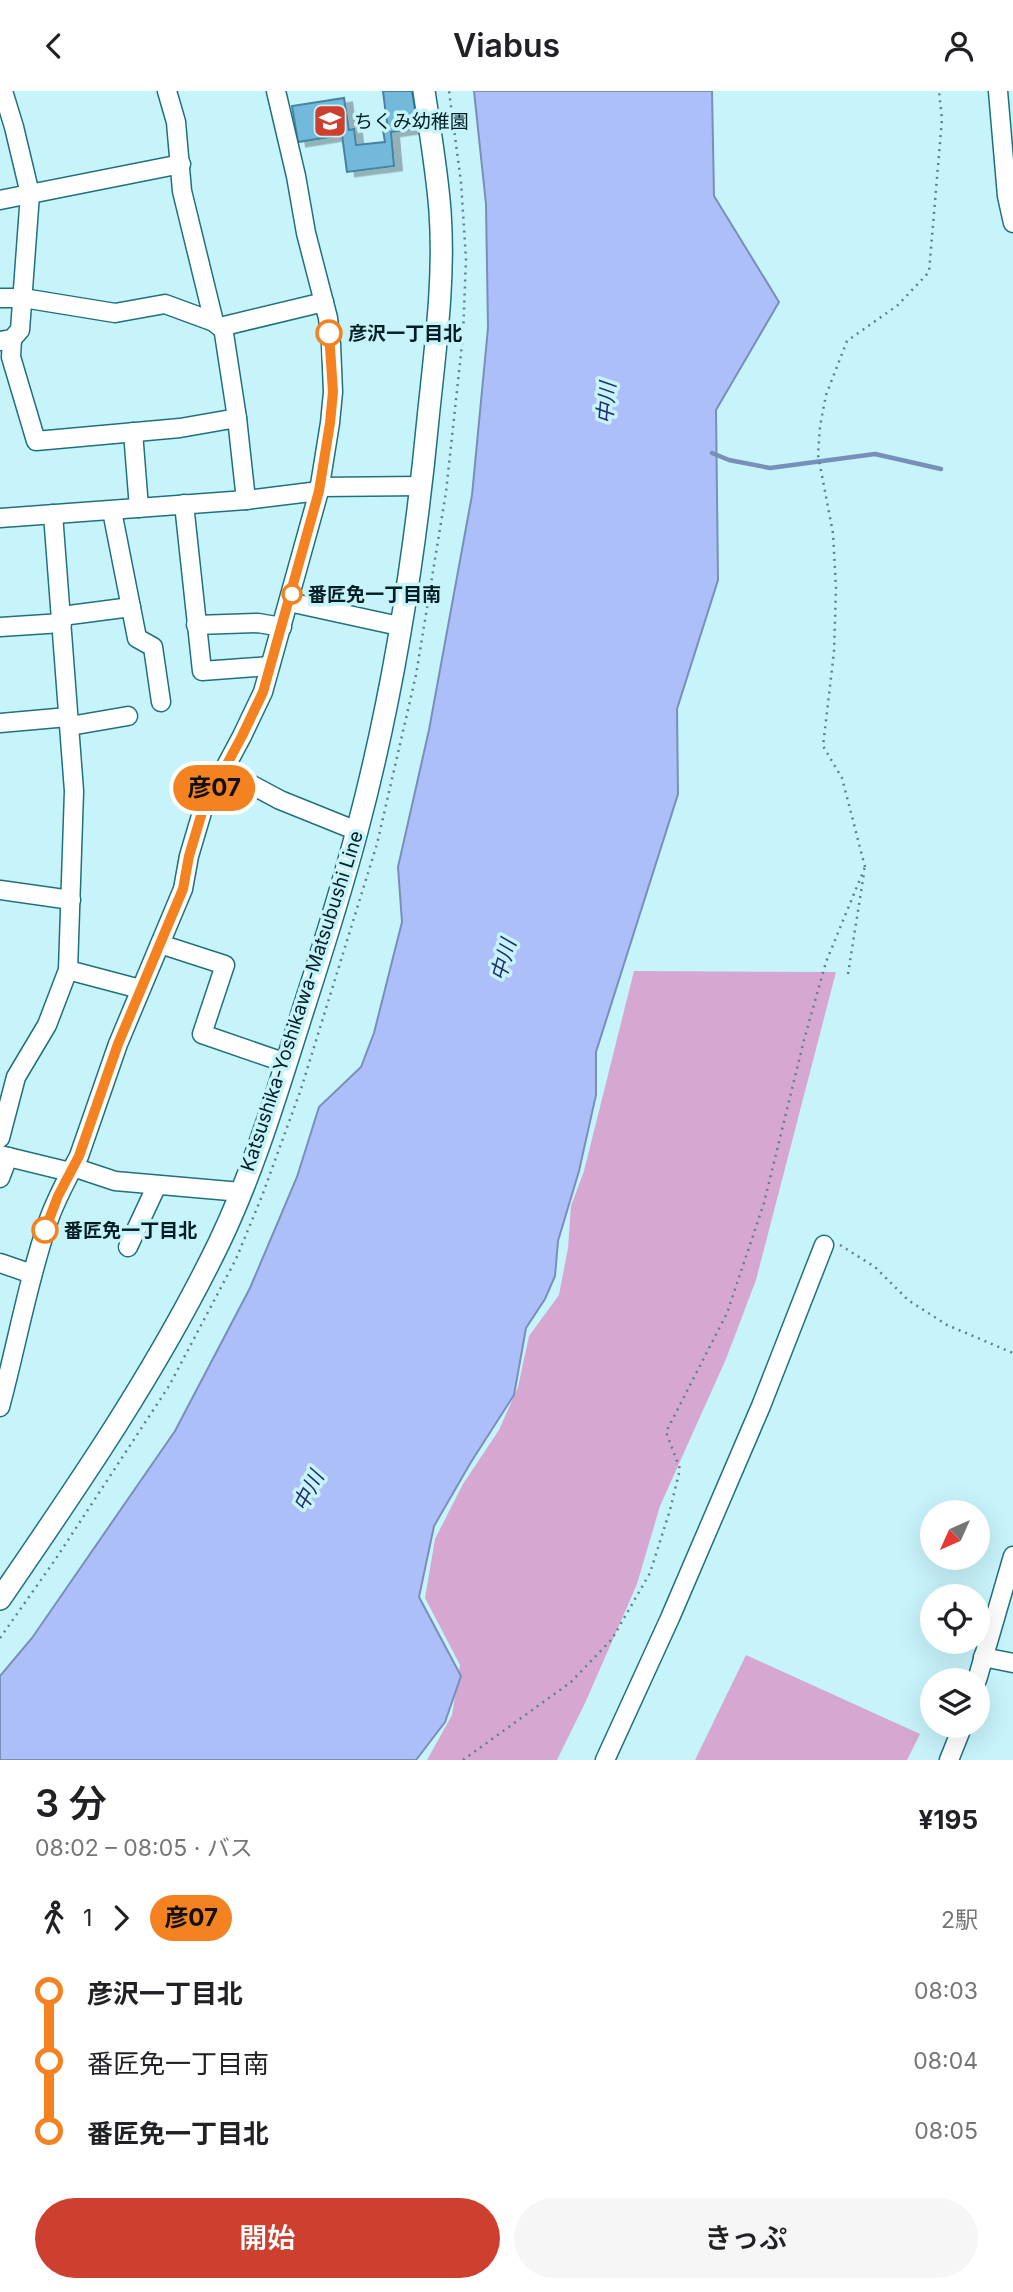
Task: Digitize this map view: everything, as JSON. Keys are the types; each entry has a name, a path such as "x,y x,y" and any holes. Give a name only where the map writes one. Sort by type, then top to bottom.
{"main road":[{"name":"Katsushika-Yoshikawa-Matsubushi Line","path":"0,1599 144,1383 220,1240 241,1192 286,1063 357,831 382,721 422,486 440,285 440,213 424,91"}],"street":[{"path":"3,91 30,194 20,331 6,340 36,441 237,418"},
{"path":"167,91 176,122 182,191 218,325 237,418 246,500"},
{"path":"0,1407 3,1384 50,1217 79,1156 118,1044 183,889 189,856 203,809 263,692 319,489 333,392 331,344 276,91"},
{"path":"998,91 1008,135 1007,196 1013,223"},
{"path":"0,200 181,164"},
{"path":"0,298 23,298 115,313 164,304 218,325 324,302"},
{"path":"133,432 139,508"},
{"path":"0,518 246,500 319,489 422,486"},
{"path":"184,504 202,671 270,666"},
{"path":"112,511 137,638 153,647 161,702"},
{"path":"0,1137 16,1077 47,1025 68,970 74,823 53,514"},
{"path":"289,603 399,626"},
{"path":"0,627 62,620 131,607"},
{"path":"196,625 258,623 282,627"},
{"path":"0,723 69,722 128,716"},
{"path":"224,770 280,800 357,831"},
{"path":"0,890 71,900"},
{"path":"160,944 225,965 202,1034 286,1063"},
{"path":"68,970 140,989"},
{"path":"0,1178 4,1156 115,1181 241,1192"},
{"path":"128,1247 157,1185"},
{"path":"605,1760 670,1618 761,1406 824,1245"},
{"path":"0,1263 32,1275"},
{"path":"980,1668 1013,1556"},
{"path":"983,1657 1013,1663"},
{"path":"949,1760 957,1738"}],"path":[{"path":"0,1638 55,1560 169,1386 236,1259 301,1089 377,844 416,675 446,492 463,335 466,259 461,182 449,91"},
{"path":"848,974 865,867 842,778 823,747 834,652 836,588 833,533 819,466 820,426 826,395 847,341 898,305 929,272 942,119 939,91"},
{"path":"463,1760 571,1682 612,1639 650,1573 680,1469 666,1432 727,1313 764,1203 826,962 865,867"},
{"path":"824,1245 837,1243 875,1267 908,1300 947,1325 1013,1353"}],"shaded area":[{"path":"634,971 836,972 756,1280 726,1359 660,1506 637,1584 557,1760 427,1760 452,1715 460,1665 425,1598 435,1539 463,1484 499,1430 518,1387 529,1336 559,1295 568,1248 571,1206 584,1171"},
{"path":"746,1655 920,1734 907,1760 695,1760"}],"water":[{"name":"中川","path":"474,91 712,91 714,196 779,302 716,410 718,580 677,709 678,794 596,1052 596,1095 579,1171 558,1241 555,1276 545,1299 526,1328 514,1395 434,1526 419,1597 461,1676 445,1722 416,1760 0,1760 0,1676 32,1638 175,1431 250,1288 297,1177 319,1107 361,1067 374,1033 402,922 398,867 429,730 472,495 488,328 486,204"}],"building":[{"path":"383,91 412,91 418,128 391,132 394,166 347,172 342,135 298,142 292,106 344,98 349,130 354,129 356,145 385,142 382,124 387,123"}],"waterway":[{"path":"712,453 729,460 770,468 875,454 941,469"}],"bus line":[{"name":"彦07","path":"45,1230 58,1196 79,1156 118,1044 183,889 189,856 203,809 263,692 319,491 333,392 329,333"}],"place":[{"name":"ちくみ幼稚園","path":"330,121"},
{"name":"彦沢一丁目北","path":"329,333"},
{"name":"番匠免一丁目南","path":"292,594"},
{"name":"番匠免一丁目北","path":"45,1230"}]}
